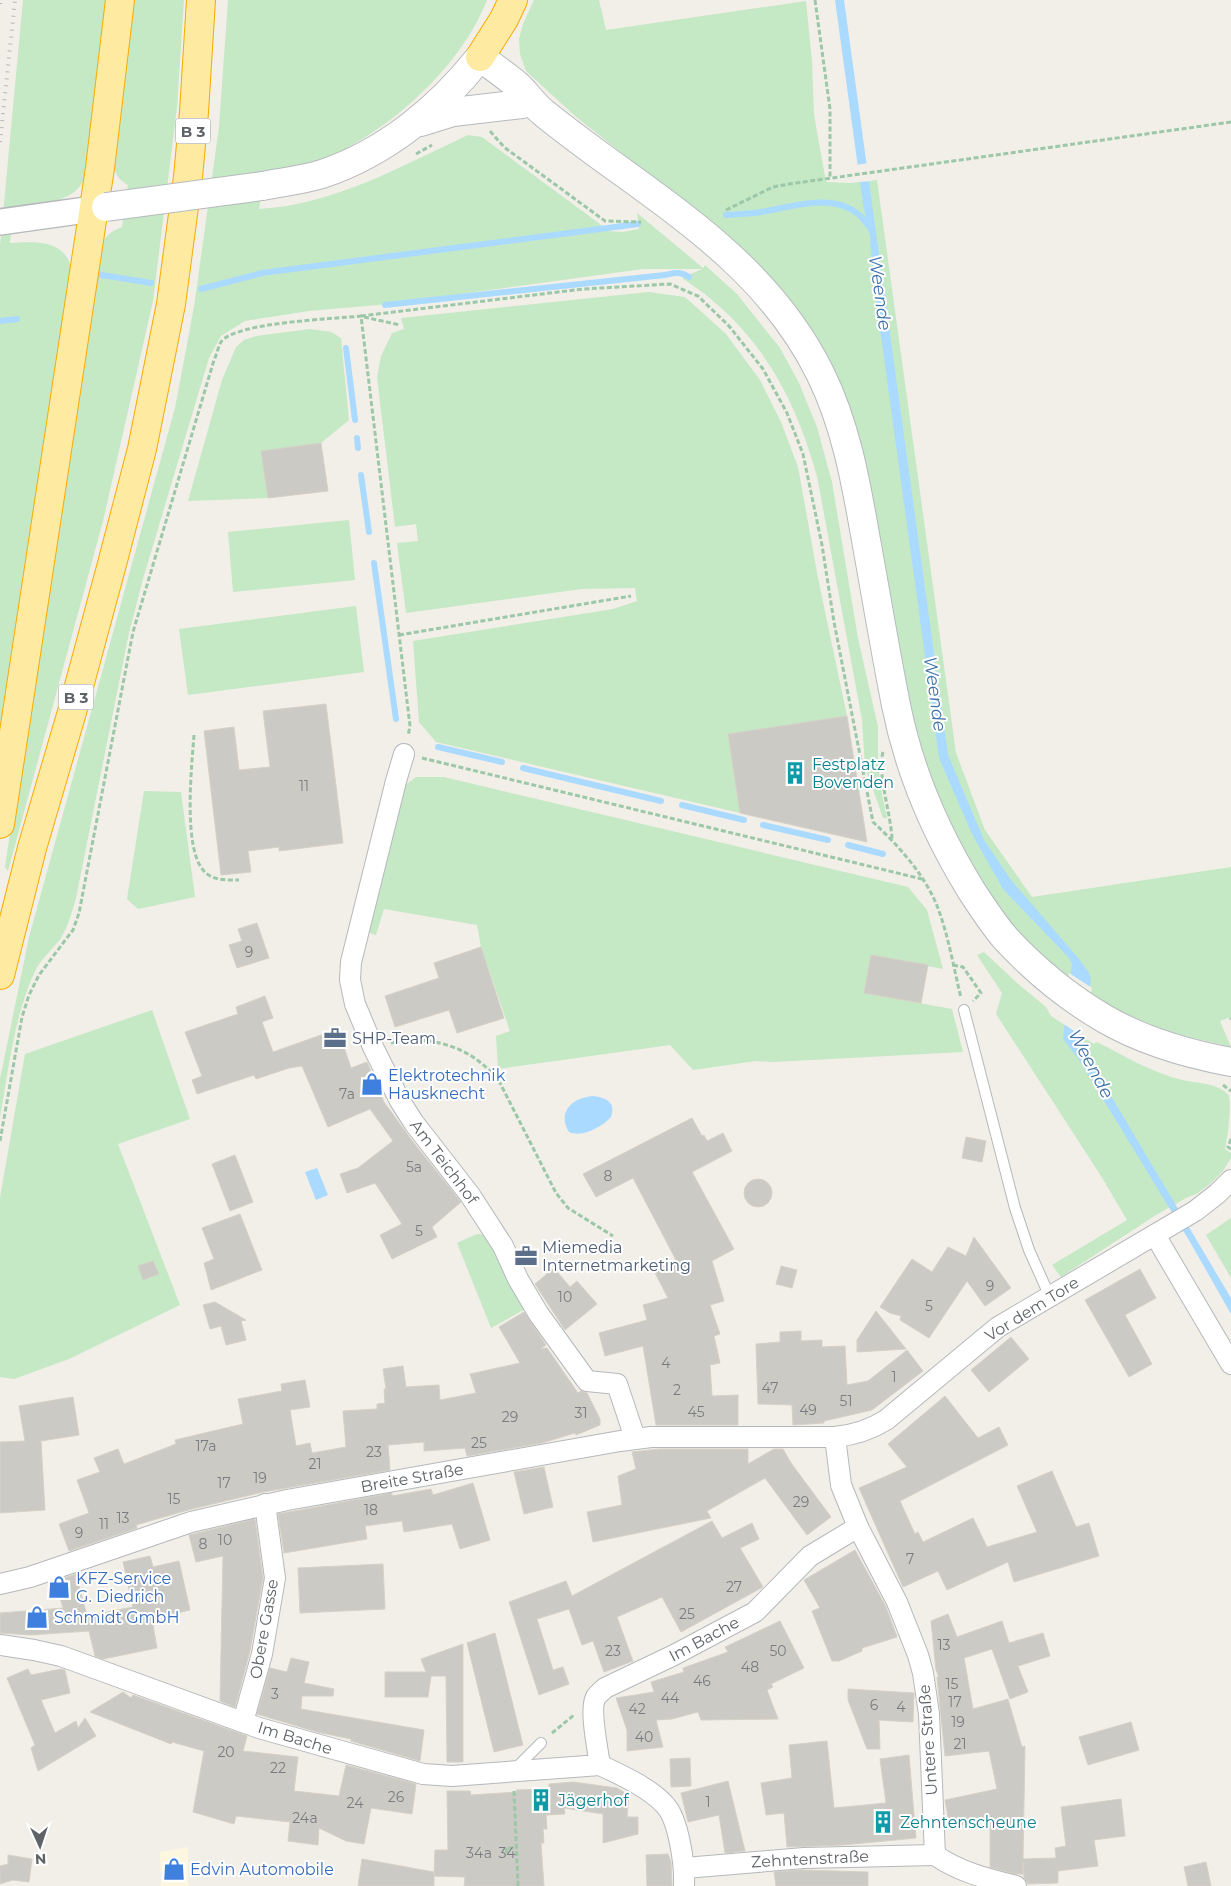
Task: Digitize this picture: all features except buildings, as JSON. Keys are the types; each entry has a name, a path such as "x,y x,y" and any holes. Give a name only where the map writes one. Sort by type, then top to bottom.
{"highway":[{"path":"0,824 99,208 102,149 120,0"},
{"name":"B 3","path":"0,975 32,848 72,712 142,449 171,304 177,261 194,112 201,0"},
{"path":"476,61 504,19 513,0"}],"main road":[{"path":"99,208 308,178 346,165 381,147 412,124 446,93 476,61 517,86 532,108 678,213 740,264 769,294 796,332 820,372 840,420 850,458 897,709 920,792 952,858 988,916 1007,939 1039,970 1070,995 1104,1018 1122,1028 1165,1046 1231,1062"},
{"path":"412,124 453,112 532,108"}],"street":[{"path":"0,222 99,208"},
{"name":"Am Teichhof","path":"404,754 351,962 352,992 373,1046 414,1123 470,1195 503,1246 518,1279 538,1313 566,1354 587,1381 617,1384 635,1438"},
{"name":"Vor dem Tore","path":"835,1437 855,1434 873,1428 886,1420 988,1334 1195,1210 1218,1193 1231,1180"},
{"path":"1160,1232 1231,1364"},
{"name":"Breite Straße","path":"0,1584 30,1577 191,1522 265,1504 635,1438 835,1437"},
{"name":"Untere Straße","path":"835,1437 841,1485 858,1526 897,1602 923,1672 929,1714 935,1854"},
{"name":"Obere Gasse","path":"243,1722 262,1654 275,1578 265,1504"},
{"name":"Im Bache","path":"596,1697 605,1688 674,1655 755,1612 810,1556 858,1526"},
{"name":"Im Bache","path":"0,1645 61,1656 243,1722 313,1744 430,1775 452,1776 600,1765 624,1776 656,1797"},
{"path":"596,1697 594,1715 600,1765"},
{"name":"Zehntenstraße","path":"656,1797 667,1806 672,1817 684,1877 804,1858 935,1854"},
{"path":"935,1854 952,1866 966,1872 1016,1886"}],"lane":[{"path":"964,1010 1015,1208 1029,1250 1050,1297"},
{"path":"513,1771 541,1742"}],"path":[{"path":"816,0 830,109 830,178"},
{"path":"726,210 773,188 847,175 1231,122"},
{"path":"494,127 486,127 504,147 605,221 641,222"},
{"path":"0,1141 22,1017 28,995 39,975 73,930 79,913 132,632 208,379 222,341 235,332 253,327 583,290 670,284 698,296 729,326 763,369 788,413 803,454 822,545 834,622 873,822 892,840 922,879 939,910 964,1010"},
{"path":"361,316 400,325"},
{"path":"361,316 410,726 404,754 922,879"},
{"path":"399,635 631,596"},
{"path":"194,734 190,791 192,831 197,860 205,873 220,880 238,880"},
{"path":"884,748 882,756 884,782 892,840"},
{"path":"953,964 963,967 981,993 964,1010"},
{"path":"373,1046 398,1041 444,1044 465,1051 479,1060 492,1071 500,1083 556,1193 568,1208 612,1236"},
{"path":"1231,1139 1228,1147 1231,1149"},
{"path":"541,1742 596,1697"},
{"path":"513,1771 518,1886"},
{"path":"506,1853 506,1848 517,1848"}],"shaded area":[{"name":"Edvin Automobile","path":"188,1847 188,1886 161,1886 160,1852"}],"green space":[{"path":"23,0 107,0 89,160 84,179 79,188 63,198 13,207 10,243 43,243 58,249 69,261 72,282 0,756 0,246"},
{"path":"132,0 184,0 177,107 153,301 103,521 8,871 5,867 97,253 106,237 122,227 128,185 117,175 114,167 113,152"},
{"path":"228,0 487,0 477,22 448,64 431,83 393,118 343,151 320,161 265,171 259,209 287,206 340,192 392,171 468,135 482,137 607,231 623,232 639,229 637,213 703,268 705,265 737,294 780,348 799,383 817,427 832,482 858,638 878,727 878,759 881,790 887,818 883,818 865,767 862,720 817,476 809,450 790,402 765,359 750,338 733,319 682,278 702,269 643,269 389,304 309,311 245,321 221,336 209,358 143,579 129,633 76,898 70,919 61,938 35,971 28,988 13,1042 0,1117 0,1079 29,937 175,408 194,307 219,127"},
{"path":"534,0 599,0 606,30 806,1 812,62 814,115 826,182 850,183 877,180 956,753 985,830 1032,897 1231,867 1231,1017 1220,1021 1231,1047 1169,1032 1117,1010 1090,995 1045,959 999,913 967,862 939,805 806,324 784,291 742,248 575,116 526,71 520,54 519,39 523,24"},
{"path":"648,292 685,297 726,334 760,380 781,422 798,467 818,578 847,716 728,734 740,813 436,742 419,722 413,641 613,609 637,601 635,588 582,589 406,613 397,543 418,541 416,524 395,527 377,377 381,356 392,333 404,329 401,318"},
{"path":"310,329 331,332 341,338 349,420 321,443 261,451 268,498 188,501 222,380 236,347 244,340 256,336"},
{"path":"349,520 355,580 233,592 228,532"},
{"path":"356,606 364,672 188,695 179,629"},
{"path":"416,777 444,777 908,887 927,910 943,969 871,955 864,993 952,1009 963,1052 773,1062 756,1061 693,1070 670,1045 498,1069 496,1036 510,1031 481,947 477,925 384,909 376,935 367,932 403,787"},
{"path":"144,791 181,792 195,897 138,909 127,899"},
{"path":"984,952 1046,1007 1051,1016 1094,1044 1097,1042 1139,1064 1171,1077 1220,1088 1229,1096 1229,1122 1225,1149 1231,1153 1231,1158 1223,1171 1198,1193 1156,1215 1061,1277 1052,1265 1127,1220 1101,1176 996,1014 1002,993 977,955"},
{"path":"152,1010 190,1119 118,1144 180,1305 69,1359 14,1379 0,1377 0,1198 25,1054"},
{"path":"1231,1218 1231,1278 1206,1235"},
{"path":"477,1234 487,1235 525,1309 491,1328 457,1243"}],"water":[{"name":"Weende","path":"835,0 844,0 948,755 984,840 1011,880 1089,973 1091,980 1080,1038 1082,1047 1231,1298 1231,1314 1190,1242 1078,1058 1063,1039 1072,964 1069,958 1003,889 972,834 939,758 873,278 870,237 863,204"},
{"path":"594,1096 602,1098 611,1104 611,1117 586,1133 569,1132 565,1118 569,1106 580,1099"},
{"path":"317,1168 328,1195 316,1200 305,1172"}],"pier":[{"path":"869,163 872,181 858,182 855,165"},
{"path":"1069,973 1092,988 1083,1037 1062,1023"}],"waterway":[{"path":"726,215 757,213 812,203 837,204 849,208 861,217 872,230"},
{"path":"201,289 262,273 638,224"},
{"path":"385,305 675,273 689,277"},
{"path":"96,274 151,283"},
{"path":"0,321 17,319"},
{"path":"346,348 355,420"},
{"path":"357,438 358,448"},
{"path":"361,475 369,532"},
{"path":"374,563 396,719"},
{"path":"438,747 502,762"},
{"path":"523,768 661,801"},
{"path":"682,805 744,820"},
{"path":"763,825 828,840"},
{"path":"848,845 883,854"}],"railway":[{"path":"0,142 15,0"}],"place":[{"name":"Festplatz Bovenden","path":"795,773"},
{"name":"SHP-Team","path":"335,1038"},
{"name":"Elektrotechnik Hausknecht","path":"372,1084"},
{"name":"Miemedia Internetmarketing","path":"526,1256"},
{"name":"KFZ-Service G. Diedrich","path":"59,1587"},
{"name":"Schmidt GmbH","path":"37,1617"},
{"name":"Jägerhof","path":"541,1800"},
{"name":"Zehntenscheune","path":"883,1822"},
{"name":"Edvin Automobile","path":"174,1869"}]}
